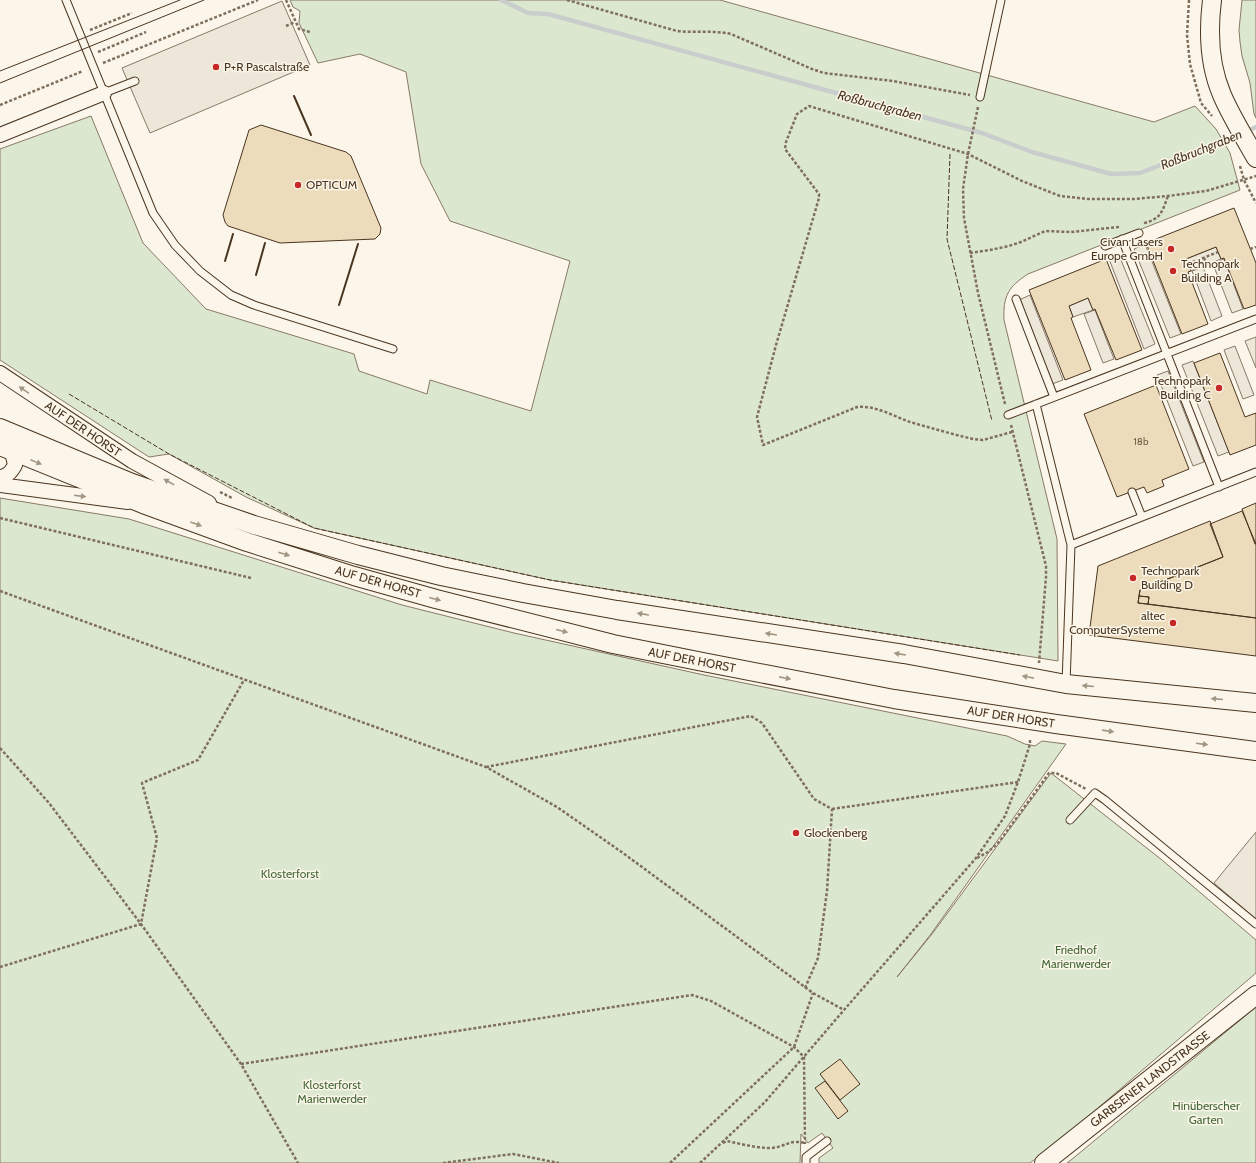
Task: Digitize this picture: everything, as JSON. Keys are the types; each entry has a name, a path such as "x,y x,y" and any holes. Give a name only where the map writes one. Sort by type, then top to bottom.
{"street":[{"path":"1212,0 1209,33 1212,60 1222,94 1242,133 1247,158"},
{"path":"0,135 104,93"},
{"name":"AUF DER HORST","path":"0,374 132,461 185,491 254,525"},
{"name":"AUF DER HORST","path":"0,428 132,483 254,525 358,555 441,576 617,610 904,654 1066,684 1256,703"},
{"name":"AUF DER HORST","path":"0,477 6,476 10,473 15,465 6,449"},
{"name":"AUF DER HORST","path":"6,449 143,504 247,542 354,576 436,599 613,644 894,699 1056,724 1256,751"},
{"name":"AUF DER HORST","path":"0,485 143,504"},
{"name":"GARBSENER LANDSTRASSE","path":"1044,1163 1256,995"}],"lane":[{"path":"66,0 153,213 175,245 200,271 231,296 254,305 393,349"},
{"path":"980,97 1001,0"},
{"path":"104,93 135,81"},
{"path":"1105,246 1138,233"},
{"path":"1122,240 1219,487"},
{"path":"1016,299 1054,397"},
{"path":"1008,415 1256,319"},
{"path":"1036,404 1071,545 1066,684"},
{"path":"1071,545 1256,472"},
{"path":"1132,492 1142,517"},
{"path":"1070,820 1095,794 1105,800 1256,924"},
{"path":"806,1160 827,1141"}],"path":[{"path":"0,105 258,0"},
{"path":"286,0 299,29 310,32"},
{"path":"567,0 676,31 718,31 731,34 824,73 893,81 980,97"},
{"path":"96,27 132,13"},
{"path":"286,26 296,22"},
{"path":"88,56 146,32"},
{"path":"1012,432 982,440 973,439 910,422 870,407 863,406 857,407 763,445 757,417 776,345 819,198 819,194 785,149 786,142 797,114 809,106 968,154 1022,181 1060,196 1088,199 1168,196 1206,191 1256,176"},
{"path":"975,120 968,154 963,196 964,218 978,293 1046,566 1039,664 1031,663"},
{"path":"1247,158 1244,180 1256,203"},
{"path":"1138,224 1157,219 1168,196"},
{"path":"970,253 1009,246 1045,231 1071,232 1124,227"},
{"path":"1250,249 1256,247"},
{"path":"1188,264 1218,252"},
{"path":"1190,257 1192,262"},
{"path":"1204,258 1206,265"},
{"path":"216,490 235,500"},
{"path":"0,518 251,578"},
{"path":"0,591 486,767 557,807 623,853 812,993 844,1010"},
{"path":"141,924 157,838 142,783 198,760 244,680"},
{"path":"486,767 750,716 762,723 814,799 832,809 1018,782"},
{"path":"700,1163 765,1102 976,858 1005,816 1018,782 1030,744 1030,738"},
{"path":"0,748 49,803 141,924 241,1064 298,1163"},
{"path":"976,858 988,852 999,842 1049,773 1056,773 1095,794"},
{"path":"805,988 818,958 827,891 832,809"},
{"path":"0,967 141,924"},
{"path":"670,1163 794,1047 812,993"},
{"path":"241,1064 692,996 711,1001 794,1047 804,1057 806,1160"},
{"path":"719,1146 727,1142 772,1148 792,1142 805,1143"},
{"path":"443,1163 513,1154 559,1163"}],"green space":[{"path":"290,0 720,0 1154,122 1195,106 1216,129 1230,153 1240,190 1028,274 1011,288 1006,298 1004,320 1057,539 1058,661 550,580 314,528 246,497 169,454 149,457 0,360 0,149 91,116 143,243 206,309 354,354 359,371 427,394 430,380 531,411 570,261 450,221 421,164 406,72 360,54 318,63 299,23 300,11 293,7"},
{"path":"1242,0 1256,0 1256,118 1254,114 1250,83 1242,56 1240,42 1239,30"},
{"name":"Klosterforst","path":"0,498 129,519 402,605 514,633 704,675 1007,736 1025,744 1035,746 1042,741 1066,744 931,934 897,977 932,934 1051,773 1162,860 1256,940 1256,973 1063,1138 1030,1163 819,1163 819,1158 833,1148 822,1133 808,1143 801,1134 800,1163 0,1163"},
{"name":"Hinüberscher Garten","path":"1256,1007 1256,1163 1067,1163 1071,1160"}],"shaded area":[{"name":"P+R Pascalstraße","path":"282,1 310,65 150,133 122,68"},
{"path":"1145,244 1181,334 1170,338 1134,249"},
{"path":"1216,247 1221,259 1191,271 1186,259"},
{"path":"1119,255 1155,344 1144,349 1109,259"},
{"path":"1224,259 1243,309 1232,313 1213,264"},
{"path":"1203,267 1222,316 1211,321 1192,271"},
{"path":"1030,295 1063,380 1052,384 1019,300"},
{"path":"1088,298 1093,310 1073,317 1069,306"},
{"path":"1095,310 1114,359 1103,363 1084,314"},
{"path":"1256,337 1256,368 1245,341"},
{"path":"1235,346 1254,395 1243,399 1224,350"},
{"path":"1193,361 1229,452 1218,456 1182,365"},
{"path":"1168,371 1204,462 1193,466 1157,375"},
{"path":"1256,832 1256,919 1214,883"}],"building":[{"name":"OPTICUM","path":"261,125 346,152 351,156 381,228 380,234 375,239 280,243 228,226 223,215 249,130"},
{"name":"Technopark Building A","path":"1234,208 1256,263 1256,305 1244,309 1224,258 1221,259 1216,247 1186,259 1191,271 1188,272 1208,324 1182,334 1146,243"},
{"path":"1106,259 1142,350 1116,360 1095,309 1093,310 1088,298 1069,306 1073,317 1071,318 1091,370 1065,380 1029,290"},
{"name":"Technopark Building C","path":"1220,353 1245,417 1256,413 1256,445 1230,455 1194,363"},
{"path":"1156,385 1189,469 1162,480 1164,486 1147,493 1144,487 1117,497 1084,414"},
{"path":"1256,503 1256,544 1255,544 1242,509"},
{"path":"1242,511 1256,544 1256,618 1148,604 1149,597 1139,596 1140,590 1223,557 1210,524"},
{"name":"Technopark Building D","path":"1210,521 1223,557 1140,590 1138,603 1256,618 1256,656 1089,635 1098,566"},
{"path":"1139,596 1149,597 1148,604 1138,603"},
{"path":"840,1059 860,1084 840,1100 820,1074"},
{"path":"825,1081 848,1111 838,1119 815,1088"}],"waterway":[{"name":"Roßbruchgraben","path":"501,0 528,13 548,14 982,133 1032,152 1111,174 1140,173 1238,135"},
{"name":"Roßbruchgraben","path":"1245,132 1256,127"}],"tram line":[{"path":"0,71 180,0"},
{"path":"0,83 204,0"}],"fence":[{"path":"950,154 947,239 992,421"},
{"path":"69,394 169,454 314,528 550,580 1020,655"}],"wall":[{"path":"294,96 311,135"},
{"path":"225,261 233,234"},
{"path":"256,275 265,243"},
{"path":"339,305 358,244"}],"place":[{"name":"P+R Pascalstraße","path":"216,67"},
{"name":"OPTICUM","path":"298,185"},
{"name":"Civan Lasers Europe GmbH","path":"1171,249"},
{"name":"Technopark Building A","path":"1173,271"},
{"name":"Technopark Building C","path":"1219,388"},
{"name":"Technopark Building D","path":"1133,578"},
{"name":"altec ComputerSysteme","path":"1173,623"},
{"name":"Glockenberg","path":"796,833"}],"park label":[{"name":"Friedhof Marienwerder","path":"1076,957"},
{"name":"Klosterforst Marienwerder","path":"332,1092"}]}
